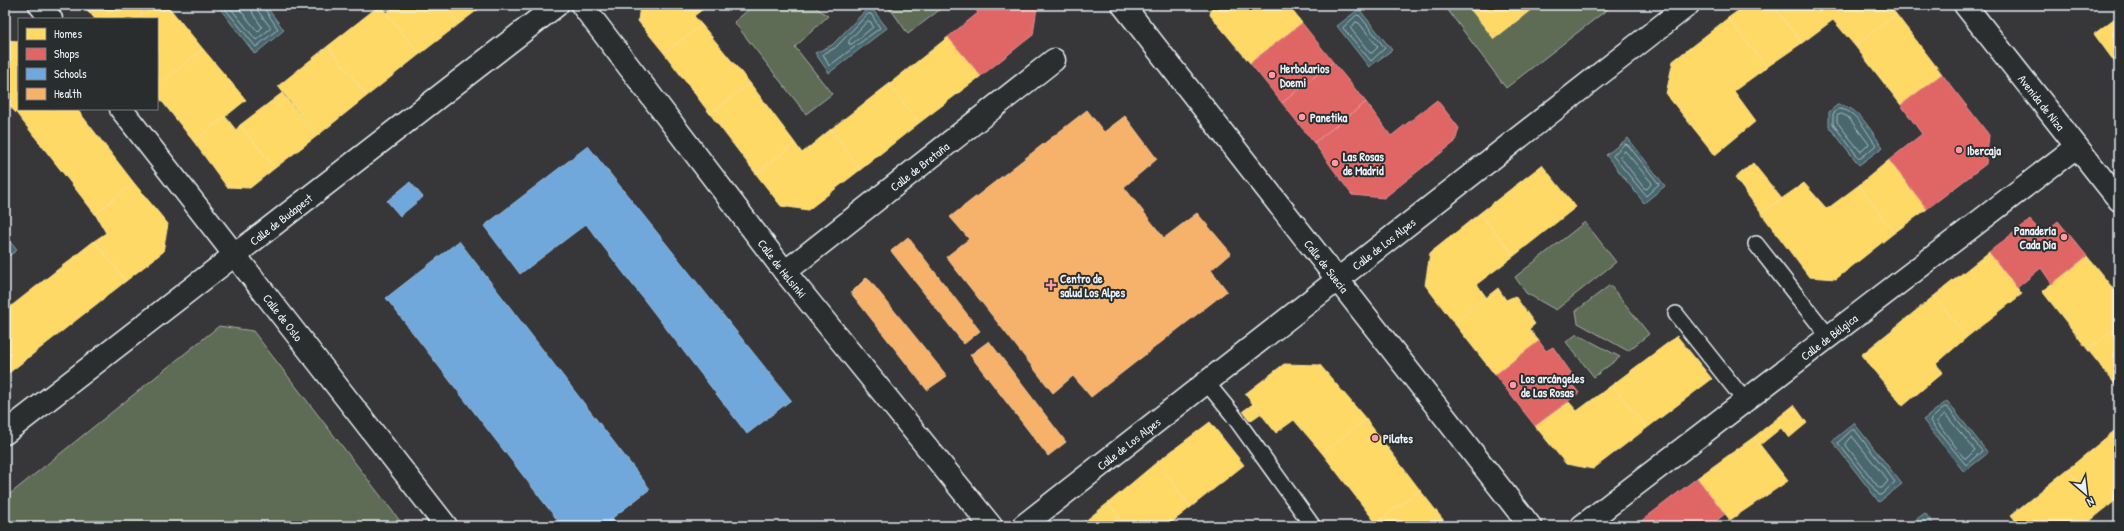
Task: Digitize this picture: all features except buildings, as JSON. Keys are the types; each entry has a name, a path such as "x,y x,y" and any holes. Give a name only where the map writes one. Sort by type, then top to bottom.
{"street":[{"path":"40,5 50,18"},
{"name":"Calle de Budapest","path":"5,433 557,5"},
{"name":"Calle de Helsinki","path":"582,5 785,272 991,526"},
{"name":"Calle de Suecia","path":"1124,5 1530,526"},
{"name":"Calle de Los Alpes","path":"1023,526 1688,5"},
{"name":"Avenida de Niza","path":"1965,5 2076,147 2116,189"},
{"name":"Calle de Bretaña","path":"785,272 1054,60"},
{"name":"Calle de Oslo","path":"122,110 446,526"},
{"name":"Calle de Bélgica","path":"1582,526 2076,147"}],"lane":[{"path":"1756,244 1829,337"},
{"path":"1676,314 1745,401"},
{"path":"1206,382 1233,415 1312,525"}],"green space":[{"path":"754,5 812,5 828,16 795,47 832,94 806,114 734,22"},
{"path":"885,5 946,5 908,34 894,14"},
{"path":"1444,5 1613,5 1506,88"},
{"path":"1585,222 1616,262 1556,310 1526,293 1515,277"},
{"path":"1610,285 1649,334 1628,351 1578,323 1576,311"},
{"path":"219,326 253,331 404,526 5,526 5,498"},
{"path":"1577,334 1620,357 1594,377 1566,342"}],"water":[{"path":"217,5 265,5 284,30 255,54"},
{"path":"870,6 887,28 829,73 815,53 832,45"},
{"path":"1359,9 1392,50 1369,67 1337,26"},
{"path":"1837,105 1845,106 1858,114 1883,147 1859,165 1829,126 1829,112"},
{"path":"1628,138 1665,186 1644,203 1606,155"},
{"path":"5,236 17,250 5,259"},
{"path":"1947,401 1988,453 1964,472 1923,420"},
{"path":"1854,423 1902,484 1879,502 1832,441"},
{"path":"1925,513 1935,526 1907,526"}],"place":[{"name":"Herbolarios Doemi","path":"1272,75"},
{"name":"Panetika","path":"1302,117"},
{"name":"Ibercaja","path":"1959,150"},
{"name":"Las Rosas de Madrid","path":"1335,163"},
{"name":"Panadería Cada Día","path":"2064,237"},
{"name":"Centro de salud Los Alpes","path":"1051,285"},
{"name":"Los arcángeles de Las Rosas","path":"1513,385"},
{"name":"Pilates","path":"1375,438"}]}
